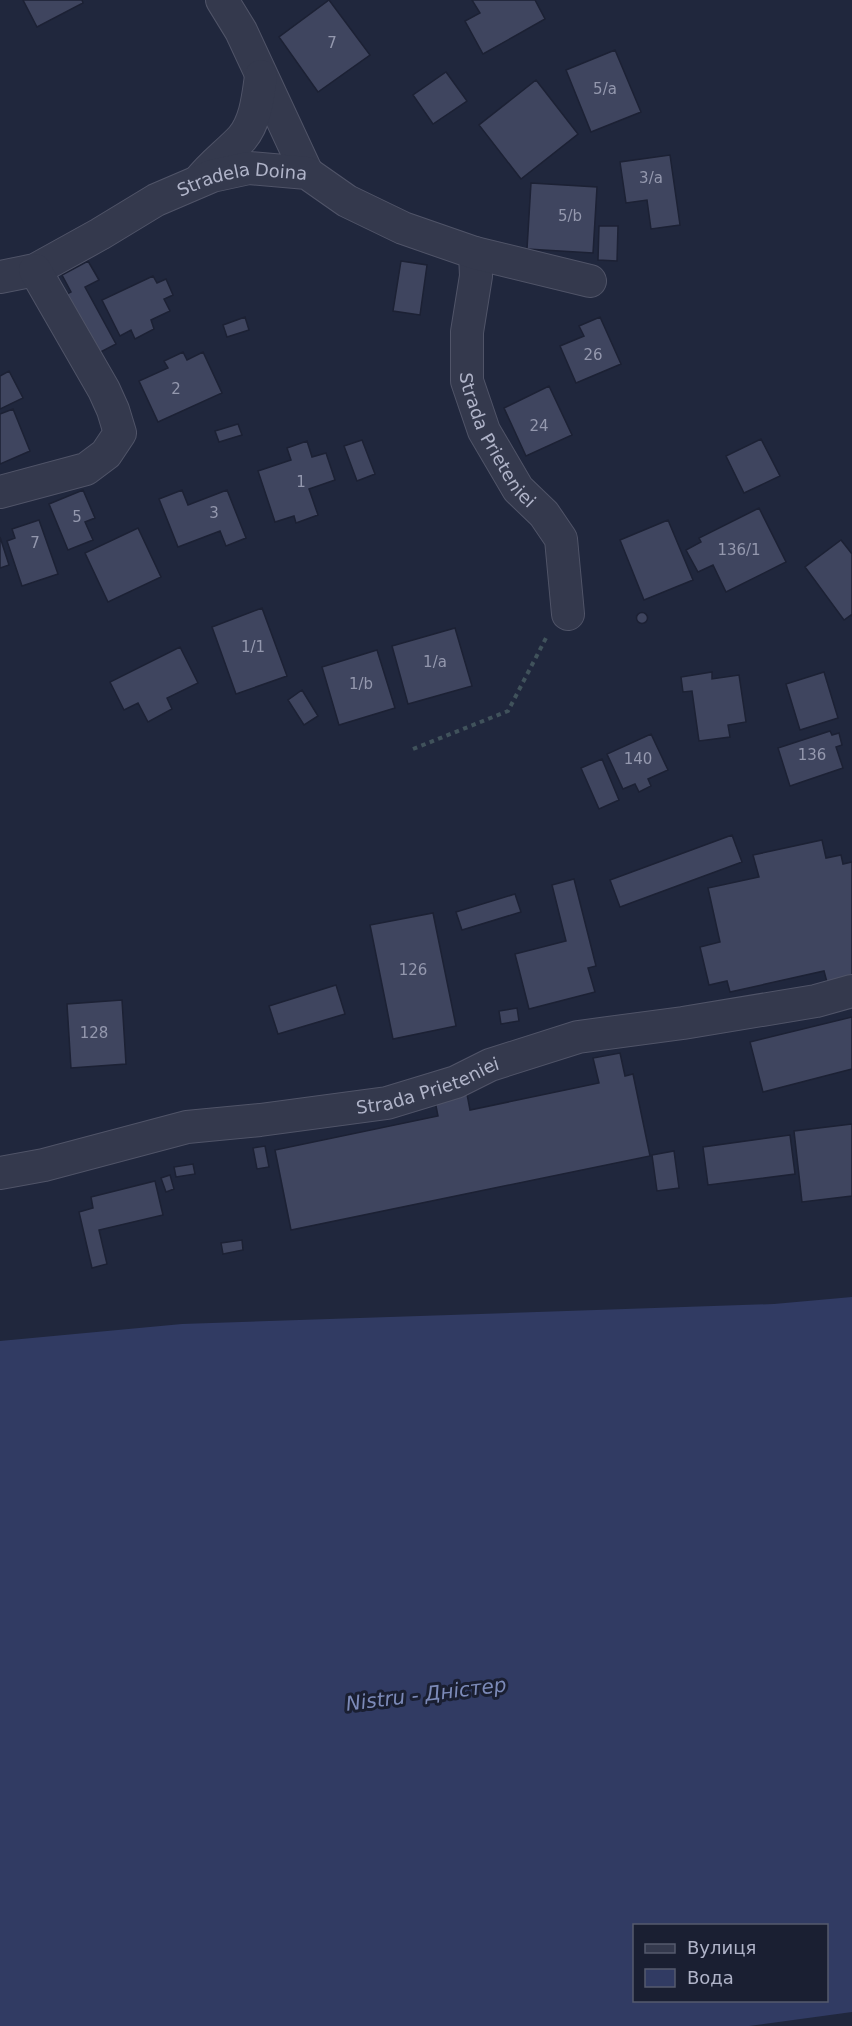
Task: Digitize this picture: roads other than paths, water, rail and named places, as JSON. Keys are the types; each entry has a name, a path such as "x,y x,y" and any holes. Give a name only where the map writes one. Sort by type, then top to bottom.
{"street":[{"path":"222,0 241,31 307,173"},
{"path":"199,181 242,137 252,121 261,76"},
{"name":"Stradela Doina","path":"0,277 35,270 156,200 199,181 249,168 307,173 347,201 403,228 475,253 590,281"},
{"name":"Strada Prieteniei","path":"475,253 477,276 467,332 467,381 484,431 518,489 544,514 561,539 568,614"},
{"path":"0,492 86,469 106,454 120,433 104,390 35,270"},
{"name":"Strada Prieteniei","path":"0,1173 44,1166 187,1127 387,1103 456,1082 490,1065 578,1037 683,1023 816,1001 852,991"}],"water":[{"name":"Nistru - Дністер","path":"852,1297 852,2012 749,2026 0,2026 0,1341 182,1324 774,1304"}]}
